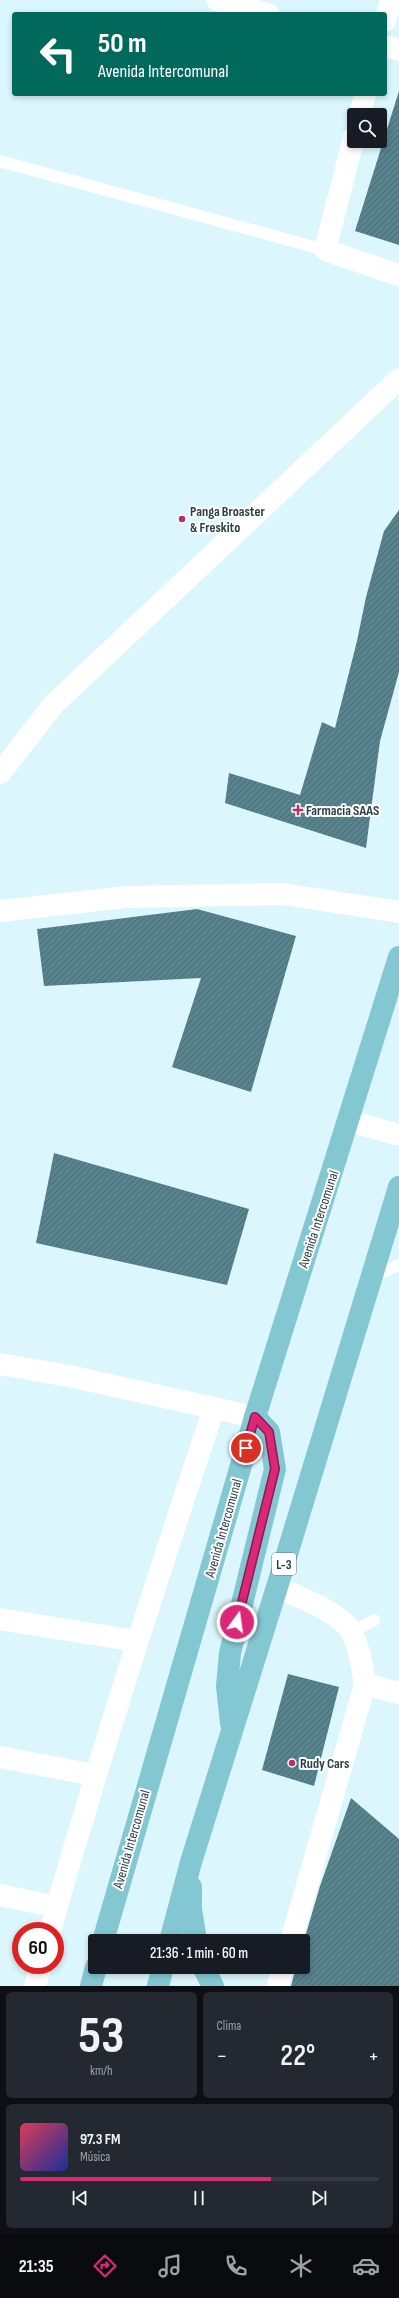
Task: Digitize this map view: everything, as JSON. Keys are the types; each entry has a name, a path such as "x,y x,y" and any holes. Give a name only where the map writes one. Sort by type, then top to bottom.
{"main road":[{"name":"Avenida Intercomunal","path":"105,1934 255,1417 349,1121 399,957"},
{"name":"L-3","path":"172,1934 191,1862 277,1587 399,1187"},
{"path":"232,1730 227,1686 230,1653 275,1469 269,1432 255,1417"},
{"path":"191,1862 191,1909 195,1934"},
{"path":"91,1986 94,1974"},
{"path":"158,1986 161,1974"},
{"path":"207,1974 214,1986"}],"street":[{"path":"217,0 261,12"},
{"path":"387,14 391,0"},
{"path":"387,47 399,50"},
{"path":"362,108 365,96"},
{"path":"351,148 324,250 399,275"},
{"path":"0,773 54,704 399,379"},
{"path":"0,911 126,897 284,894 399,912"},
{"path":"349,1121 399,1135"},
{"path":"0,1364 69,1376 255,1417"},
{"path":"53,1922 95,1774 136,1642 214,1408"},
{"path":"277,1587 337,1618 352,1632 359,1652 365,1684 293,1934"},
{"path":"0,1619 136,1642"},
{"path":"365,1684 399,1693"},
{"path":"0,1757 95,1774"},
{"path":"0,1896 57,1907"},
{"path":"35,1986 38,1974"},
{"path":"278,1986 281,1974"}],"lane":[{"path":"0,161 324,250"},
{"path":"371,1277 399,1265"},
{"path":"352,1632 374,1620"}],"building":[{"path":"399,91 399,245 355,231 381,148 387,148 387,129"},
{"path":"399,510 399,672 380,741 366,848 225,803 229,773 300,795 322,722 335,728 357,641 366,597 384,531"},
{"path":"197,909 296,936 251,1092 172,1067 201,978 44,986 37,929"},
{"path":"54,1153 249,1209 227,1285 36,1243"},
{"path":"288,1674 339,1687 314,1786 262,1770"},
{"path":"351,1798 399,1839 399,1986 291,1986 294,1974 310,1974 310,1934 306,1934 320,1886"}],"place":[{"name":"Panga Broaster & Freskito","path":"182,519"},
{"name":"Farmacia SAAS","path":"298,810"},
{"name":"Rudy Cars","path":"292,1763"}],"route":[{"path":"237,1622 275,1469 273,1447 269,1432 255,1417 246,1448"}]}
